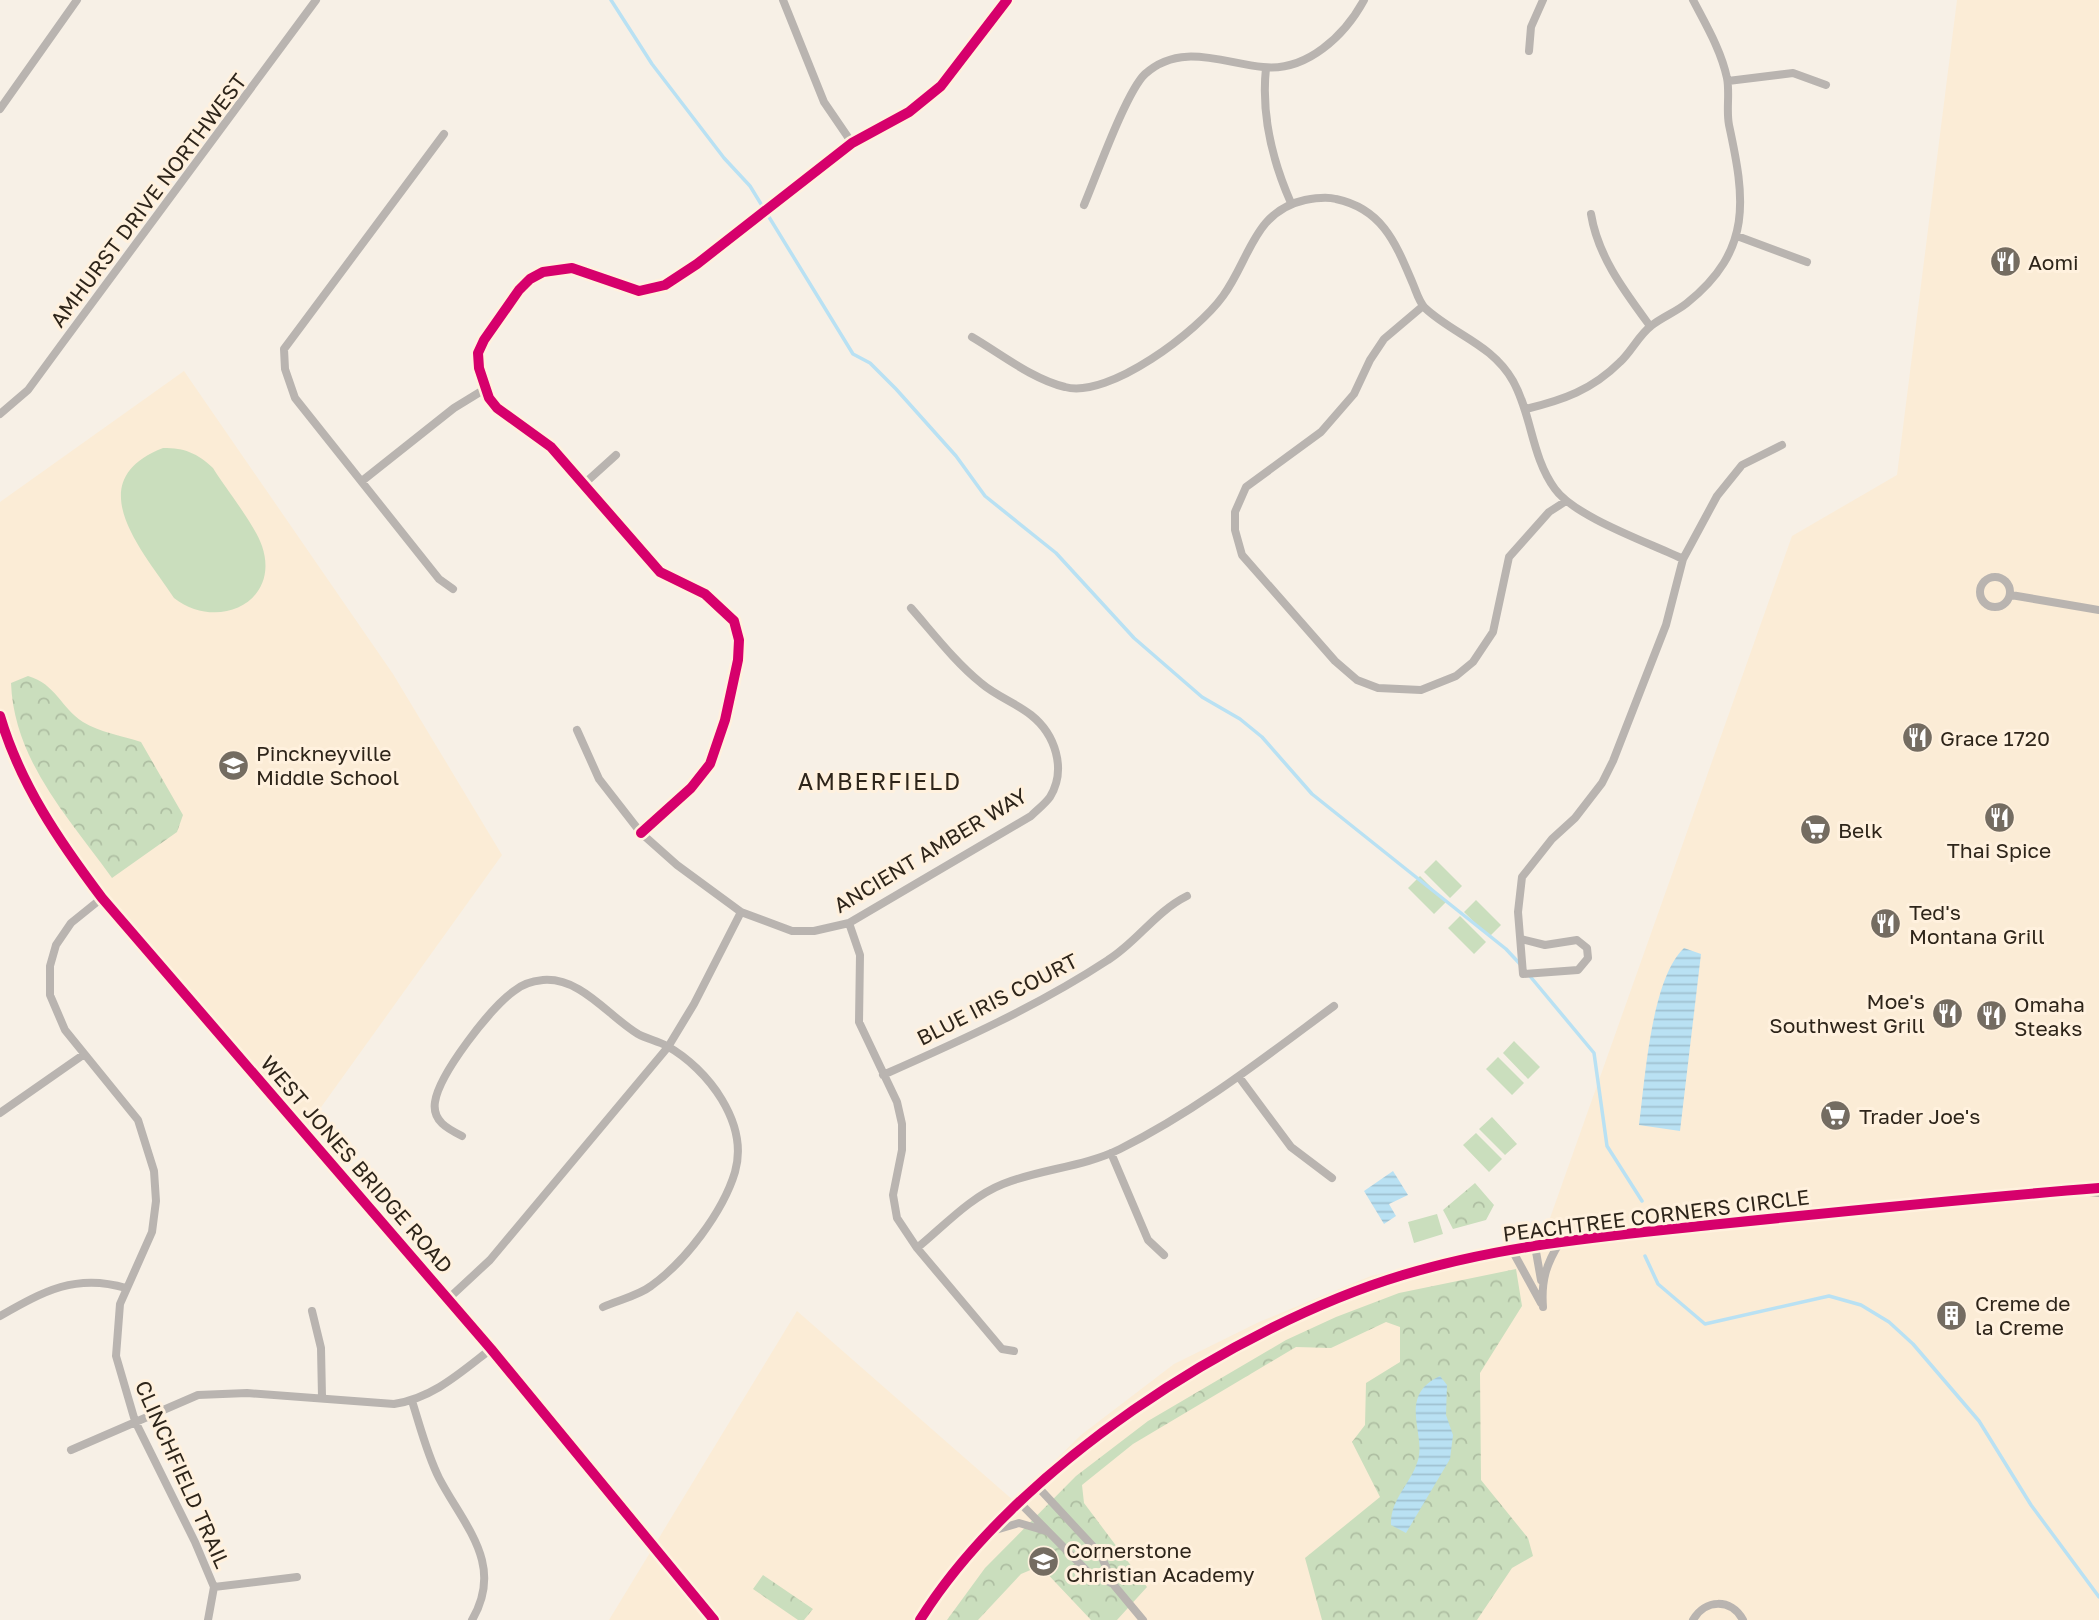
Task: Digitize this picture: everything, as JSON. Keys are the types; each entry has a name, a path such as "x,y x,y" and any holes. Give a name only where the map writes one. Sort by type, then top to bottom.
{"street":[{"path":"0,109 77,0"},
{"name":"AMHURST DRIVE NORTHWEST","path":"0,414 28,390 316,0"},
{"path":"783,0 824,102 852,143"},
{"path":"641,833 702,777 716,750 735,672 739,640 734,621 705,594 660,572 551,447 497,408 485,390 478,353 493,326 530,279 558,268 572,268 639,291 665,285 697,264 852,143 909,112 941,86 1007,0"},
{"path":"1084,205 1132,92 1145,75 1175,59 1192,56 1213,57 1266,68 1293,63 1318,52 1336,39 1352,23 1364,0"},
{"path":"1530,51 1531,27 1543,0"},
{"path":"1526,409 1559,401 1598,382 1621,361 1650,326 1687,303 1707,284 1724,264 1737,236 1741,183 1728,123 1728,81 1709,30 1693,0"},
{"path":"1266,68 1269,135 1279,175 1291,203"},
{"path":"1728,81 1793,73 1826,85"},
{"path":"444,134 284,349 285,369 295,398 439,579 453,589"},
{"path":"972,337 1039,376 1065,387 1098,388 1115,381 1206,317 1237,274 1260,227 1272,214 1291,203 1317,197 1334,198 1370,212 1394,241 1423,306 1490,352 1512,379 1526,409 1535,448 1555,489 1593,519 1683,559"},
{"path":"1591,214 1594,232 1604,255 1650,326"},
{"path":"1737,236 1807,261"},
{"path":"1423,306 1384,339 1354,394 1329,423 1306,445 1269,467 1246,487 1235,512 1235,530 1242,555 1335,660 1357,680 1399,691 1421,690 1456,677 1473,662 1493,632 1509,557 1541,520 1566,500"},
{"path":"362,481 454,408 485,390"},
{"path":"1521,939 1545,945 1577,940 1587,948 1588,958 1578,970 1523,974 1518,903 1522,877 1552,839 1575,818 1602,783 1666,625 1683,559 1727,480 1742,465 1782,445"},
{"path":"585,483 616,454"},
{"path":"2011,595 2099,610"},
{"name":"ANCIENT AMBER WAY","path":"577,730 598,779 641,833 677,865 741,912 792,931 814,931 849,922 1031,816 1049,798 1056,783 1058,766 1055,751 1051,736 1042,725 981,683 911,608"},
{"name":"WEST JONES BRIDGE ROAD","path":"0,716 29,791 66,850 102,898 491,1349 715,1620"},
{"name":"BLUE IRIS COURT","path":"883,1075 1059,992 1115,956 1167,906 1187,896"},
{"name":"CLINCHFIELD TRAIL","path":"102,898 71,923 56,945 50,966 50,995 54,1009 83,1055 138,1120 153,1171 156,1201 152,1232 126,1288 119,1316 116,1356 135,1421 195,1542 214,1587 208,1620"},
{"path":"448,1299 490,1260 668,1047 741,912"},
{"path":"849,922 860,955 859,1022 897,1102 902,1124 902,1150 893,1195 897,1218 917,1248 1002,1349 1014,1351"},
{"path":"462,1136 445,1128 437,1116 435,1102 448,1074 473,1035 499,1004 527,983 557,980 584,992 638,1034 668,1047 701,1073 720,1097 733,1124 738,1159 720,1210 680,1258 650,1287 603,1307"},
{"path":"917,1248 983,1194 1004,1184 1111,1153 1175,1118 1239,1077 1334,1006"},
{"path":"0,1113 83,1055"},
{"path":"1239,1077 1291,1147 1332,1178"},
{"path":"1111,1153 1148,1240 1164,1255"},
{"name":"PEACHTREE CORNERS CIRCLE","path":"920,1620 992,1531 1037,1486 1114,1422 1235,1348 1320,1307 1403,1275 1560,1242 1854,1210 2096,1189"},
{"path":"1541,1283 1551,1256 1560,1242"},
{"path":"1512,1250 1543,1307 1535,1246"},
{"path":"0,1316 76,1281 103,1281 126,1288"},
{"path":"312,1311 321,1348 322,1397"},
{"path":"71,1450 198,1395 322,1397 366,1403 412,1401 437,1390 491,1349"},
{"path":"412,1401 438,1476 472,1534 484,1563 481,1604 472,1620"},
{"path":"1037,1486 1101,1555 1114,1584 1143,1620"},
{"path":"1020,1503 1088,1572 1114,1584"},
{"path":"992,1531 1019,1523 1049,1532"},
{"path":"214,1587 297,1577"},
{"path":"1693,1620 1701,1609 1721,1603 1731,1606 1743,1620"}],"shaded area":[{"path":"1957,0 2099,0 2099,1620 609,1620 797,1311 1014,1501 1081,1435 1174,1364 1259,1322 1371,1276 1544,1235 1792,536 1897,475"},
{"name":"Pinckneyville Middle School","path":"184,371 393,674 502,855 304,1131 102,898 29,791 0,716 0,502"}],"green space":[{"path":"163,448 190,452 213,468 258,537 265,566 262,583 254,596 242,606 209,612 191,608 174,598 134,539 125,518 121,498 124,479 138,462"},
{"path":"28,676 52,690 83,722 141,742 183,815 177,832 112,878 46,787 22,738 14,711 11,683"},
{"path":"1436,860 1462,886 1450,898 1424,872"},
{"path":"1420,876 1446,902 1434,914 1408,888"},
{"path":"1476,900 1501,925 1489,937 1464,912"},
{"path":"1460,916 1486,942 1474,954 1448,928"},
{"path":"1514,1041 1540,1067 1528,1079 1503,1053"},
{"path":"1498,1057 1524,1083 1512,1095 1486,1069"},
{"path":"1492,1117 1517,1144 1505,1155 1479,1129"},
{"path":"1476,1133 1502,1159 1489,1172 1463,1145"},
{"path":"1475,1183 1494,1205 1486,1220 1453,1229 1443,1210"},
{"path":"1437,1214 1443,1234 1414,1243 1408,1222"},
{"path":"1516,1269 1522,1306 1480,1373 1481,1480 1528,1538 1533,1556 1512,1568 1477,1620 1322,1620 1305,1558 1380,1497 1352,1442 1365,1425 1366,1383 1400,1362 1400,1327 1386,1322 1331,1348 1296,1347 1133,1444 1082,1485 1084,1503 1147,1587 1117,1620 1091,1620 1040,1566 1021,1574 978,1620 947,1620 985,1568 1076,1476 1148,1421 1286,1340 1336,1317 1399,1293"},
{"path":"763,1575 813,1609 804,1620 798,1620 753,1589"}],"water":[{"path":"1684,948 1701,954 1680,1131 1639,1125 1647,1057 1657,1006 1664,982"},
{"path":"1393,1171 1408,1195 1389,1204 1396,1216 1384,1224 1364,1191"},
{"path":"1440,1376 1447,1385 1446,1415 1453,1435 1450,1459 1406,1533 1391,1525 1397,1499 1418,1460 1416,1404 1427,1384"}],"waterway":[{"path":"611,0 652,64 724,158 750,186 853,354 870,363 896,389 956,456 985,496 1056,553 1134,638 1202,697 1240,719 1262,737 1312,794 1506,949 1520,964"},
{"path":"1529,975 1594,1053 1607,1146 1642,1201"},
{"path":"1645,1256 1658,1284 1705,1324 1829,1296 1861,1305 1889,1322 1913,1344 1979,1421 2031,1505 2099,1597"}],"cycle path":[{"path":"641,833 691,788 710,764 725,720 738,660 739,640 734,621 705,594 660,572 551,447 497,408 489,398 479,368 478,353 519,290 530,279 543,272 572,268 639,291 665,285 697,264 852,143 909,112 941,86 1007,0"},
{"path":"0,716 18,765 42,811 102,898 491,1349 714,1620"},
{"path":"920,1620 961,1564 1011,1510 1070,1458 1133,1410 1201,1367 1269,1329 1338,1298 1442,1264 1560,1242 2099,1188"}],"place":[{"name":"Aomi","path":"2005,262"},
{"name":"Grace 1720","path":"1917,738"},
{"name":"Pinckneyville Middle School","path":"233,765"},
{"name":"Thai Spice","path":"1999,818"},
{"name":"Belk","path":"1815,830"},
{"name":"Ted's Montana Grill","path":"1886,924"},
{"name":"Moe's Southwest Grill","path":"1948,1013"},
{"name":"Omaha Steaks","path":"1991,1016"},
{"name":"Trader Joe's","path":"1836,1116"},
{"name":"Creme de la Creme","path":"1952,1315"},
{"name":"Cornerstone Christian Academy","path":"1043,1562"}],"district":[{"name":"AMBERFIELD","path":"880,781"}]}
